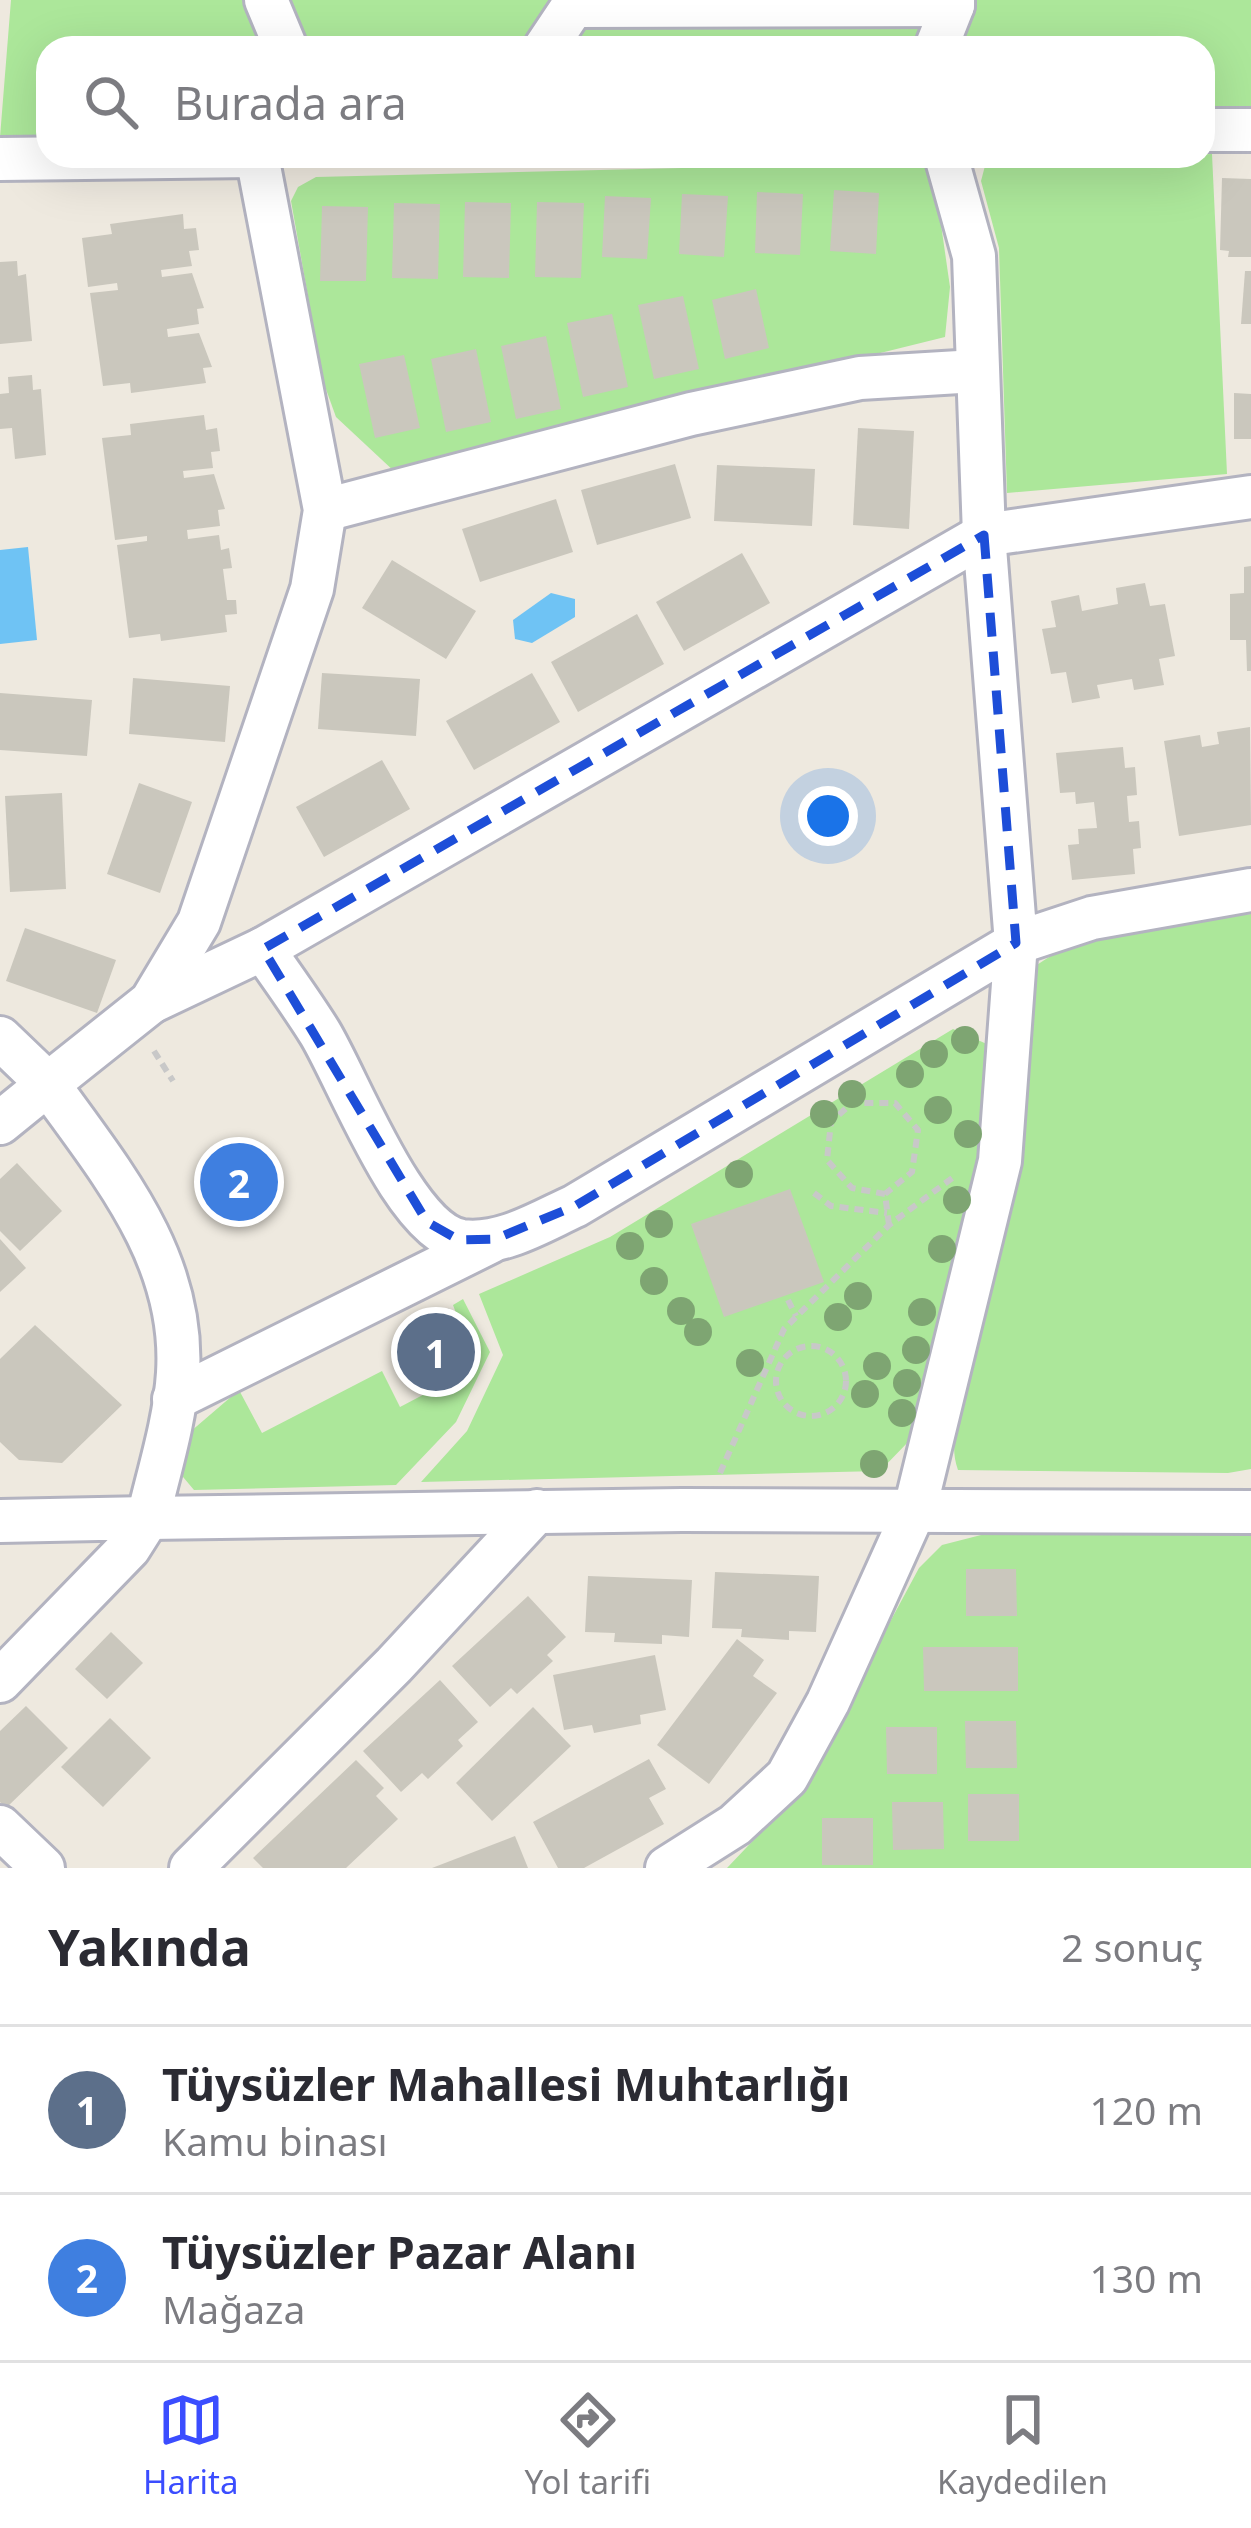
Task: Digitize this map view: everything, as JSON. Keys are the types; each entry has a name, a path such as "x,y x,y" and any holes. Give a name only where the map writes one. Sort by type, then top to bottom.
{"street":[{"path":"266,0 281,36"},
{"path":"553,36 574,3 953,2 940,36"},
{"path":"1215,130 1251,130"},
{"path":"0,159 36,159"},
{"path":"151,1002 200,922 312,590 325,510 259,168"},
{"path":"667,1868 735,1825 787,1777 828,1702 915,1509 1002,1142 1016,943 984,535 974,256 949,168"},
{"path":"325,510 691,414 860,378 976,371"},
{"path":"0,1124 151,1002 263,949 984,535 1251,497"},
{"path":"174,1399 495,1239 575,1206 1016,943 1153,904 1251,890"},
{"path":"263,949 321,1034 427,1222 459,1240 495,1239"},
{"path":"0,1039 47,1084 116,1180 166,1269 178,1339 174,1399 148,1518 129,1548 0,1681"},
{"path":"191,1868 346,1716 537,1511"},
{"path":"0,1521 537,1511 1251,1512"},
{"path":"0,1827 43,1868"}],"path":[{"path":"895,1102 917,1130 912,1172 885,1194 853,1188 827,1160 831,1123 852,1103 895,1102"},
{"path":"717,1480 776,1341 796,1316 889,1225 1002,1142"},
{"path":"814,1193 831,1206 887,1213"},
{"path":"885,1194 889,1225"},
{"path":"788,1300 796,1316"},
{"path":"761,1380 782,1401 801,1415 825,1414 847,1387 843,1364 826,1348 793,1350 778,1367 782,1401"}],"highlighted area":[{"path":"984,535 1016,943 575,1206 495,1239 459,1240 427,1222 263,949"}],"green space":[{"path":"11,0 245,0 262,36 36,36 36,136 0,137"},
{"path":"284,0 554,0 532,36 300,36"},
{"path":"968,0 1251,0 1251,108 1215,109 1215,36 956,36"},
{"path":"589,20 920,23 916,36 572,36"},
{"path":"686,168 933,168 950,287 945,337 396,473 336,417 323,381 291,201 298,187 316,177"},
{"path":"984,168 1213,168 1227,474 1007,493 999,248 981,181"},
{"path":"1251,914 1251,1469 1228,1473 958,1470 955,1433 972,1372 990,1271 1032,969 1080,942 1108,934"},
{"path":"953,1029 989,1045 979,1151 910,1440 880,1471 421,1482 467,1431 503,1355 479,1294 610,1237"},
{"path":"463,1299 490,1352 456,1422 396,1485 194,1490 178,1471 190,1432 239,1390 262,1433 382,1371 400,1407 476,1367 453,1305"},
{"path":"1251,1534 1251,1868 727,1868 798,1793 919,1568 942,1545 981,1535"}],"water":[{"path":"28,547 37,640 0,644 0,550"},
{"path":"551,593 575,599 575,617 532,643 515,639 513,620"}],"building":[{"path":"1222,178 1251,179 1251,257 1228,257 1229,251 1220,250"},
{"path":"834,190 879,193 876,254 830,251"},
{"path":"757,192 803,194 800,255 755,253"},
{"path":"682,194 728,196 724,257 679,254"},
{"path":"605,196 651,198 647,259 602,257"},
{"path":"465,202 511,203 509,278 463,277"},
{"path":"537,202 584,203 581,278 535,277"},
{"path":"394,203 440,204 438,279 392,278"},
{"path":"322,206 368,207 366,281 320,281"},
{"path":"183,214 184,229 196,228 199,250 189,251 192,266 161,270 162,277 192,273 204,308 197,309 199,324 167,329 168,337 199,333 212,367 203,368 206,383 131,393 130,383 103,386 90,293 118,290 117,283 88,287 82,238 112,234 110,224"},
{"path":"17,261 18,276 26,274 32,341 0,344 0,262"},
{"path":"1245,271 1251,271 1251,324 1241,324"},
{"path":"756,289 769,348 725,359 712,300"},
{"path":"683,296 699,369 654,379 638,305"},
{"path":"612,314 628,387 583,397 567,323"},
{"path":"546,336 561,409 516,419 501,346"},
{"path":"476,349 491,422 446,432 431,359"},
{"path":"404,355 420,428 375,438 359,364"},
{"path":"32,375 33,390 41,389 46,455 15,459 12,428 0,429 0,394 9,393 8,377"},
{"path":"1234,393 1251,394 1251,439 1234,439"},
{"path":"204,415 206,430 217,428 220,451 211,452 213,468 183,471 184,478 214,474 225,509 218,510 220,526 187,530 188,539 219,535 221,550 229,548 232,568 223,569 227,600 236,600 237,614 225,615 227,632 161,641 160,634 129,638 117,545 147,541 147,536 115,540 102,438 131,435 130,424"},
{"path":"858,428 914,431 909,529 853,525"},
{"path":"675,464 691,518 597,545 581,490"},
{"path":"717,465 815,469 812,526 714,521"},
{"path":"556,499 573,552 480,582 462,529"},
{"path":"742,553 770,603 684,651 656,602"},
{"path":"392,560 476,611 446,659 362,608"},
{"path":"1251,566 1251,671 1247,671 1246,640 1230,640 1230,594 1244,593 1244,567"},
{"path":"1145,583 1150,606 1165,604 1175,656 1159,659 1164,685 1134,690 1132,679 1097,685 1100,698 1072,703 1066,672 1051,674 1042,629 1056,627 1051,601 1079,595 1082,611 1118,604 1116,588"},
{"path":"637,614 664,664 578,712 551,662"},
{"path":"322,673 420,679 416,736 318,729"},
{"path":"532,673 560,722 474,770 446,721"},
{"path":"133,678 230,686 225,742 129,734"},
{"path":"0,693 92,700 87,756 0,750"},
{"path":"1250,727 1251,825 1179,836 1164,741 1200,735 1202,747 1219,744 1217,732"},
{"path":"1123,747 1125,768 1135,767 1137,795 1127,796 1129,822 1139,821 1141,848 1133,849 1135,874 1072,880 1068,845 1079,844 1078,829 1097,828 1094,802 1076,804 1075,792 1060,793 1056,753"},
{"path":"382,760 410,809 324,857 296,807"},
{"path":"139,783 192,802 160,893 107,874"},
{"path":"62,793 66,889 10,892 5,796"},
{"path":"25,928 116,960 97,1013 6,981"},
{"path":"17,1163 62,1211 20,1251 0,1231 0,1179"},
{"path":"790,1189 824,1282 724,1317 691,1224"},
{"path":"0,1239 26,1268 0,1292"},
{"path":"449,1308 473,1363 423,1384 399,1330"},
{"path":"35,1325 122,1405 62,1463 19,1460 0,1442 0,1359"},
{"path":"966,1569 1016,1569 1017,1616 966,1616"},
{"path":"715,1572 819,1576 816,1632 789,1631 789,1640 741,1637 742,1629 712,1628"},
{"path":"588,1576 692,1580 689,1637 662,1635 662,1644 614,1642 615,1633 585,1632"},
{"path":"528,1596 566,1637 547,1655 553,1661 517,1694 511,1688 490,1707 452,1666"},
{"path":"111,1632 143,1663 107,1699 75,1669"},
{"path":"737,1639 764,1660 753,1676 777,1693 709,1784 657,1745"},
{"path":"923,1647 1018,1647 1018,1691 924,1691"},
{"path":"655,1655 666,1710 640,1715 641,1724 594,1733 592,1725 564,1730 553,1675"},
{"path":"440,1680 478,1722 458,1740 463,1746 428,1779 422,1773 401,1792 363,1751"},
{"path":"26,1706 68,1748 6,1808 0,1802 0,1731"},
{"path":"533,1707 571,1746 492,1821 456,1783"},
{"path":"110,1718 151,1758 103,1807 61,1767"},
{"path":"965,1721 1016,1721 1017,1768 966,1768"},
{"path":"886,1727 937,1727 937,1774 887,1774"},
{"path":"649,1759 666,1789 649,1798 664,1824 584,1868 558,1868 533,1822"},
{"path":"356,1760 384,1788 376,1796 398,1819 346,1868 263,1868 253,1858"},
{"path":"968,1794 1019,1794 1019,1841 968,1841"},
{"path":"892,1802 943,1802 944,1849 893,1850"},
{"path":"822,1818 873,1818 873,1865 822,1865"},
{"path":"515,1836 528,1868 432,1868"}],"place":[{"name":"Tüysüzler Pazar Alanı","path":"239,1182"},
{"name":"Tüysüzler Mahallesi Muhtarlığı","path":"436,1352"}]}
